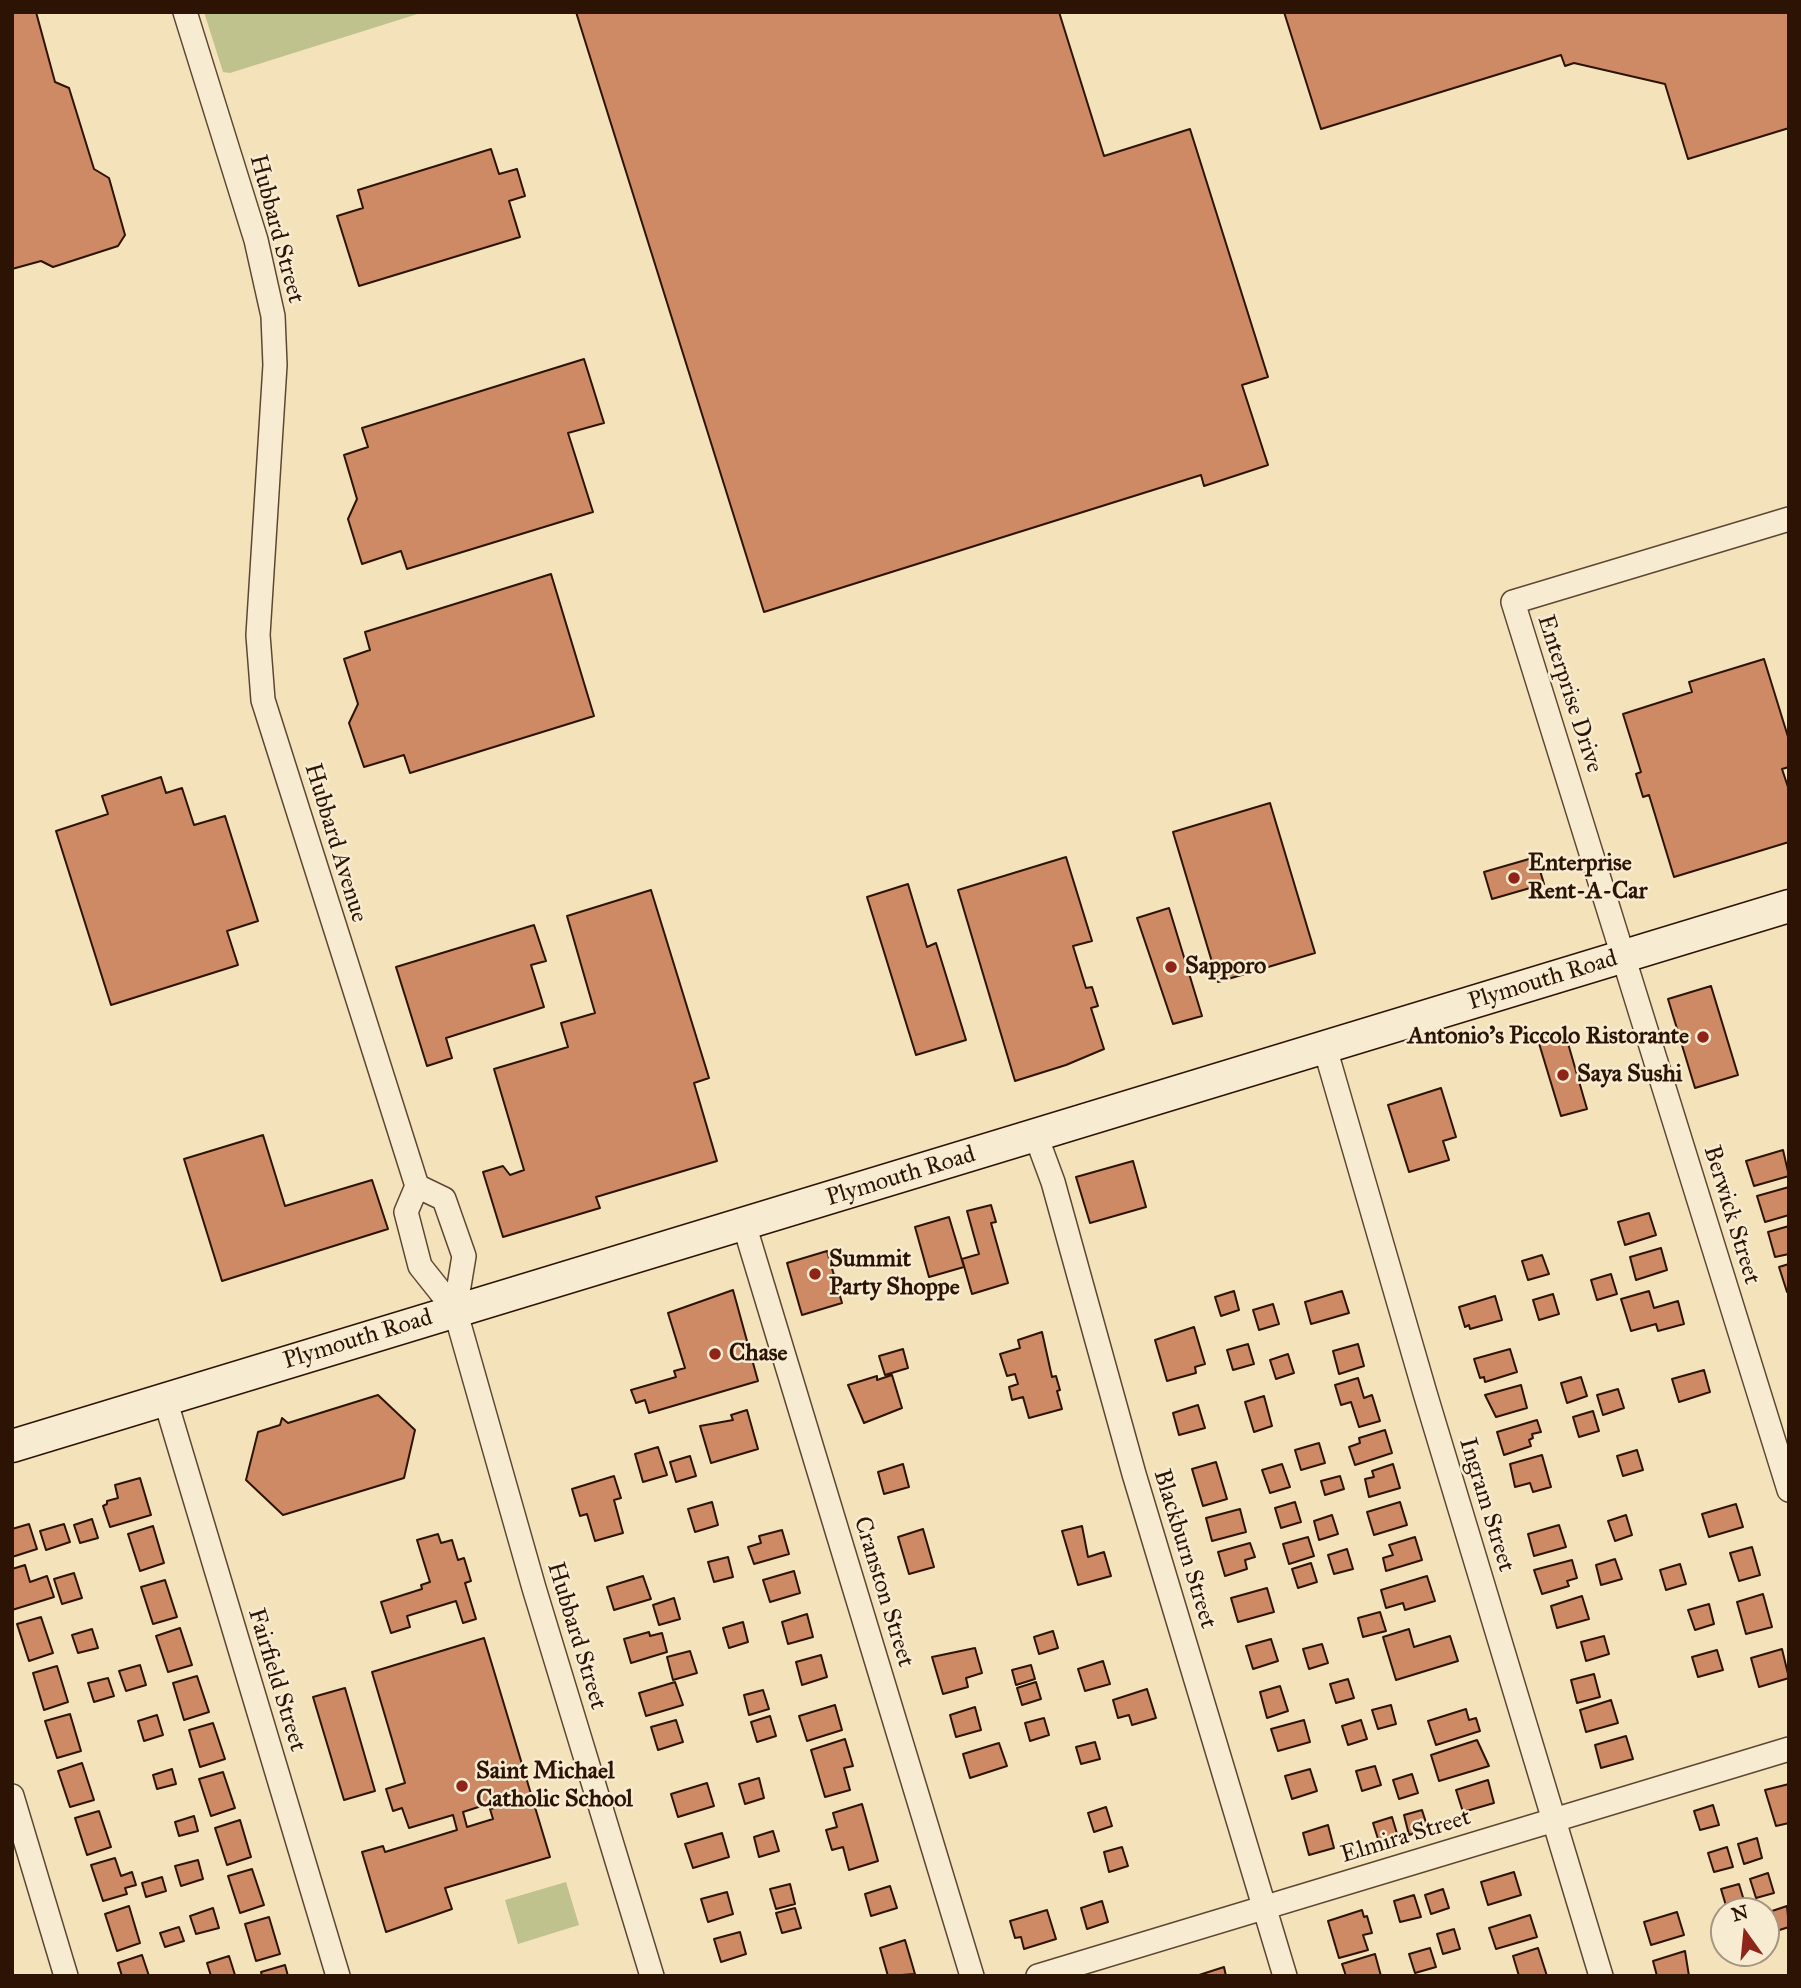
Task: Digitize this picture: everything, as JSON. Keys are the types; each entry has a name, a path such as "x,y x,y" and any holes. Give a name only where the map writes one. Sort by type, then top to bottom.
{"main road":[{"name":"Plymouth Road","path":"12,1446 1789,906"}],"street":[{"name":"Hubbard Street","path":"185,12 266,278 273,316 275,365 266,507"},
{"name":"Hubbard Avenue","path":"266,507 258,635 263,700 417,1185"},
{"name":"Enterprise Drive","path":"1625,955 1513,602 1789,519"},
{"name":"Berwick Street","path":"1625,955 1789,1490"},
{"name":"Ingram Street","path":"1325,1048 1425,1393 1601,1976"},
{"name":"Blackburn Street","path":"1036,1136 1053,1182 1134,1474 1285,1976"},
{"path":"417,1185 444,1199 464,1256 455,1310 420,1266 406,1212 417,1185"},
{"name":"Cranston Street","path":"744,1224 972,1976"},
{"name":"Hubbard Street","path":"455,1310 537,1600 652,1976"},
{"name":"Fairfield Street","path":"165,1399 338,1976"},
{"name":"Elmira Street","path":"1038,1976 1789,1749"},
{"path":"12,1796 66,1976"}],"green space":[{"path":"204,12 424,12 230,73 223,72"},
{"path":"566,1882 579,1925 518,1944 505,1900"}],"building":[{"path":"12,12 36,12 55,82 69,88 94,169 109,178 125,235 118,246 53,267 41,261 12,269"},
{"path":"576,12 1059,12 1104,156 1190,129 1268,377 1242,385 1268,465 1204,486 1201,475 764,612"},
{"path":"1284,12 1789,12 1789,128 1688,159 1665,84 1574,63 1565,66 1561,55 1321,129"},
{"path":"491,149 499,174 517,169 525,196 509,201 520,237 359,286 337,216 363,208 358,190"},
{"path":"584,359 604,423 568,433 593,512 407,569 401,551 362,564 348,519 357,499 344,455 368,447 362,428"},
{"path":"551,574 594,716 410,773 404,755 364,767 349,723 358,704 344,659 370,650 365,632"},
{"path":"1764,659 1789,740 1789,767 1782,769 1789,790 1789,842 1674,877 1649,795 1643,797 1636,774 1641,772 1623,714 1692,692 1689,682"},
{"path":"161,777 166,793 182,788 194,825 225,816 258,921 227,931 238,965 111,1005 56,831 108,814 102,796"},
{"path":"1270,803 1315,953 1218,982 1173,832"},
{"path":"1066,857 1092,941 1073,946 1086,988 1092,987 1098,1006 1091,1008 1104,1049 1066,1065 1015,1081 958,890"},
{"name":"Enterprise Rent-A-Car","path":"1536,857 1544,884 1492,899 1484,872"},
{"path":"908,884 927,947 936,943 966,1040 916,1055 867,897"},
{"path":"651,890 709,1078 694,1083 717,1161 596,1197 600,1208 503,1237 483,1172 503,1166 510,1175 524,1170 494,1069 568,1047 561,1023 595,1013 567,916"},
{"name":"Sapporo","path":"1169,908 1202,1016 1173,1024 1137,918"},
{"path":"534,925 546,961 531,965 544,1007 446,1038 452,1058 427,1066 396,967"},
{"name":"Antonio's Piccolo Ristorante","path":"1711,986 1738,1075 1695,1088 1668,999"},
{"name":"Saya Sushi","path":"1565,1033 1587,1109 1561,1116 1538,1040"},
{"path":"1441,1088 1456,1137 1443,1141 1449,1160 1409,1172 1388,1105"},
{"path":"263,1135 285,1206 372,1180 388,1229 222,1281 184,1159"},
{"path":"1783,1150 1789,1176 1754,1186 1746,1161"},
{"path":"1133,1161 1146,1207 1090,1223 1076,1177"},
{"path":"1789,1187 1789,1215 1765,1222 1757,1196"},
{"path":"991,1205 996,1222 991,1223 1008,1283 972,1294 962,1259 979,1254 967,1211"},
{"path":"1649,1213 1656,1235 1625,1245 1618,1222"},
{"path":"949,1217 964,1267 929,1277 915,1227"},
{"path":"1789,1226 1789,1254 1775,1257 1768,1232"},
{"path":"1661,1248 1667,1270 1636,1280 1630,1257"},
{"path":"827,1251 842,1303 802,1315 787,1263"},
{"path":"1542,1255 1549,1274 1528,1280 1522,1261"},
{"path":"1789,1264 1789,1292 1787,1292 1779,1267"},
{"path":"1611,1274 1617,1294 1597,1300 1591,1280"},
{"name":"Chase","path":"733,1290 758,1381 649,1413 645,1400 636,1403 631,1390 676,1377 674,1371 685,1368 668,1313"},
{"path":"1234,1291 1239,1310 1221,1316 1215,1297"},
{"path":"1342,1291 1349,1313 1311,1324 1305,1302"},
{"path":"1649,1291 1654,1308 1678,1301 1684,1324 1658,1331 1656,1324 1631,1331 1621,1299"},
{"path":"1553,1294 1559,1314 1539,1320 1533,1300"},
{"path":"1495,1296 1502,1320 1470,1329 1469,1325 1465,1327 1459,1307"},
{"path":"1273,1304 1279,1324 1259,1330 1253,1310"},
{"path":"1194,1327 1205,1364 1195,1367 1196,1373 1167,1381 1155,1340"},
{"path":"1042,1332 1052,1377 1056,1376 1060,1390 1057,1391 1062,1409 1029,1418 1023,1397 1012,1400 1009,1387 1018,1384 1015,1374 1007,1376 1000,1354 1020,1348 1018,1340"},
{"path":"1248,1344 1254,1364 1233,1370 1227,1350"},
{"path":"1358,1344 1364,1366 1339,1374 1333,1351"},
{"path":"903,1349 908,1368 885,1375 879,1356"},
{"path":"1510,1349 1517,1372 1485,1382 1484,1377 1480,1378 1474,1359"},
{"path":"1288,1354 1294,1373 1276,1379 1270,1360"},
{"path":"1704,1370 1710,1392 1679,1402 1672,1379"},
{"path":"892,1375 902,1408 864,1423 848,1385 877,1376 877,1380"},
{"path":"1581,1377 1587,1396 1567,1403 1561,1383"},
{"path":"1358,1378 1364,1398 1372,1395 1380,1421 1359,1427 1351,1402 1341,1405 1335,1385"},
{"path":"1521,1385 1527,1408 1496,1417 1485,1395"},
{"path":"1618,1389 1624,1408 1603,1415 1597,1395"},
{"path":"378,1395 415,1430 404,1478 283,1515 246,1480 258,1432 280,1425 282,1418 288,1423"},
{"path":"1264,1396 1272,1426 1254,1432 1245,1402"},
{"path":"1198,1405 1205,1428 1179,1435 1173,1413"},
{"path":"747,1410 758,1449 711,1463 700,1426 733,1420 731,1415"},
{"path":"1593,1411 1599,1431 1579,1437 1573,1417"},
{"path":"1537,1420 1541,1432 1532,1434 1533,1438 1529,1440 1531,1446 1504,1455 1497,1432"},
{"path":"1385,1430 1392,1453 1355,1465 1349,1447 1360,1443 1359,1438"},
{"path":"1319,1443 1325,1463 1301,1470 1295,1450"},
{"path":"658,1447 667,1475 643,1482 635,1454"},
{"path":"1637,1450 1643,1470 1623,1476 1617,1456"},
{"path":"1542,1455 1551,1487 1533,1492 1530,1483 1515,1487 1510,1464"},
{"path":"690,1456 696,1476 676,1482 670,1462"},
{"path":"1216,1462 1227,1499 1203,1506 1192,1469"},
{"path":"903,1464 909,1487 884,1494 878,1472"},
{"path":"1282,1464 1290,1487 1270,1493 1262,1470"},
{"path":"1393,1464 1400,1488 1369,1497 1365,1479 1374,1477 1372,1471"},
{"path":"614,1476 621,1498 614,1500 623,1533 595,1541 587,1514 580,1516 572,1489"},
{"path":"1340,1476 1344,1489 1325,1495 1321,1481"},
{"path":"140,1478 151,1515 110,1527 103,1506 107,1501 118,1498 115,1485"},
{"path":"712,1502 718,1525 695,1532 688,1509"},
{"path":"1295,1502 1301,1522 1281,1528 1275,1508"},
{"path":"1400,1502 1407,1525 1374,1535 1367,1512"},
{"path":"1736,1504 1743,1527 1709,1537 1702,1514"},
{"path":"1240,1509 1246,1532 1212,1541 1206,1518"},
{"path":"1332,1515 1338,1534 1319,1540 1314,1521"},
{"path":"1626,1515 1632,1535 1615,1541 1608,1521"},
{"path":"92,1519 98,1538 80,1543 74,1525"},
{"path":"29,1524 37,1549 12,1557 12,1529"},
{"path":"64,1524 70,1542 46,1550 40,1531"},
{"path":"1559,1525 1566,1547 1534,1556 1528,1534"},
{"path":"153,1526 164,1563 140,1571 128,1534"},
{"path":"1082,1526 1088,1557 1104,1552 1111,1576 1078,1585 1062,1531"},
{"path":"923,1529 934,1567 909,1574 898,1537"},
{"path":"782,1530 789,1554 754,1564 748,1547 761,1543 759,1536"},
{"path":"438,1534 441,1543 452,1540 458,1560 464,1558 471,1581 465,1583 476,1619 463,1623 456,1601 407,1616 410,1627 391,1633 381,1602 422,1589 421,1585 430,1582 417,1540"},
{"path":"1308,1537 1314,1556 1289,1564 1283,1544"},
{"path":"1415,1537 1422,1560 1386,1571 1383,1558 1393,1555 1389,1545"},
{"path":"1250,1543 1255,1557 1245,1560 1247,1569 1225,1576 1218,1552"},
{"path":"1752,1547 1760,1575 1739,1581 1730,1553"},
{"path":"1347,1549 1353,1569 1334,1574 1328,1555"},
{"path":"728,1557 733,1577 714,1582 708,1562"},
{"path":"1615,1559 1622,1579 1601,1585 1596,1565"},
{"path":"1572,1560 1577,1578 1567,1581 1569,1586 1542,1594 1534,1570"},
{"path":"1311,1563 1317,1582 1298,1588 1292,1569"},
{"path":"1680,1564 1686,1584 1666,1590 1660,1570"},
{"path":"25,1565 30,1582 47,1576 54,1597 12,1610 12,1569"},
{"path":"794,1571 800,1593 770,1602 763,1580"},
{"path":"74,1573 82,1598 62,1604 54,1579"},
{"path":"643,1576 651,1599 614,1610 607,1587"},
{"path":"1427,1576 1435,1601 1405,1610 1403,1603 1386,1608 1381,1590"},
{"path":"165,1580 177,1617 153,1624 141,1587"},
{"path":"1267,1588 1274,1612 1238,1622 1231,1598"},
{"path":"1763,1594 1772,1627 1746,1634 1737,1602"},
{"path":"1582,1596 1589,1619 1557,1628 1551,1606"},
{"path":"674,1598 680,1619 659,1625 653,1605"},
{"path":"1709,1604 1714,1624 1695,1630 1688,1610"},
{"path":"1380,1612 1386,1631 1363,1637 1358,1618"},
{"path":"807,1614 813,1637 788,1644 782,1622"},
{"path":"41,1617 53,1653 29,1661 17,1624"},
{"path":"743,1622 748,1642 729,1648 723,1628"},
{"path":"180,1628 192,1665 168,1672 156,1636"},
{"path":"92,1629 98,1648 78,1653 72,1635"},
{"path":"1409,1629 1414,1647 1450,1636 1458,1661 1396,1680 1383,1637"},
{"path":"1053,1631 1058,1648 1039,1654 1034,1637"},
{"path":"649,1632 650,1636 662,1633 667,1652 631,1663 624,1639"},
{"path":"1604,1636 1609,1654 1586,1661 1581,1642"},
{"name":"Saint Michael Catholic School","path":"484,1638 550,1857 445,1888 452,1909 386,1932 362,1852 383,1846 385,1852 457,1830 453,1815 409,1828 402,1808 393,1811 386,1789 405,1783 372,1672","holes":["494,1802 495,1808 490,1809 493,1819 467,1827 463,1812"]},
{"path":"1271,1639 1278,1661 1253,1669 1246,1646"},
{"path":"1322,1644 1328,1663 1309,1669 1303,1649"},
{"path":"975,1648 982,1673 966,1678 968,1687 943,1694 932,1657"},
{"path":"1782,1649 1789,1678 1759,1687 1751,1658"},
{"path":"1717,1650 1723,1670 1698,1677 1692,1657"},
{"path":"690,1651 697,1673 673,1680 667,1657"},
{"path":"821,1655 827,1677 802,1685 796,1662"},
{"path":"1103,1661 1110,1684 1085,1691 1078,1669"},
{"path":"140,1665 146,1685 126,1691 119,1671"},
{"path":"1031,1665 1035,1679 1016,1685 1012,1670"},
{"path":"57,1666 68,1702 44,1710 33,1673"},
{"path":"1594,1674 1600,1697 1577,1703 1571,1680"},
{"path":"197,1676 209,1712 184,1720 173,1683"},
{"path":"108,1678 114,1696 94,1702 88,1683"},
{"path":"1348,1679 1354,1698 1336,1703 1330,1684"},
{"path":"675,1682 683,1705 646,1716 639,1693"},
{"path":"1036,1682 1041,1699 1022,1705 1017,1688"},
{"path":"1280,1686 1288,1711 1267,1718 1260,1692"},
{"path":"345,1688 375,1791 344,1800 313,1697"},
{"path":"1147,1689 1156,1718 1132,1725 1129,1715 1118,1718 1113,1700"},
{"path":"763,1690 769,1709 749,1715 744,1695"},
{"path":"1611,1700 1618,1723 1586,1732 1580,1710"},
{"path":"835,1705 842,1730 807,1741 799,1716"},
{"path":"1391,1705 1396,1724 1378,1729 1372,1710"},
{"path":"975,1707 981,1730 956,1737 950,1715"},
{"path":"1466,1709 1469,1720 1476,1718 1480,1731 1436,1745 1428,1721"},
{"path":"70,1714 81,1751 57,1758 45,1721"},
{"path":"157,1715 163,1735 144,1741 138,1721"},
{"path":"770,1716 776,1736 757,1742 751,1722"},
{"path":"1044,1718 1049,1735 1030,1741 1025,1723"},
{"path":"676,1720 683,1742 658,1750 651,1727"},
{"path":"1304,1720 1310,1742 1278,1751 1271,1729"},
{"path":"1361,1720 1367,1739 1348,1745 1342,1726"},
{"path":"213,1723 225,1759 200,1767 189,1730"},
{"path":"1626,1736 1633,1759 1601,1768 1595,1745"},
{"path":"845,1739 853,1766 844,1768 850,1790 825,1797 811,1750"},
{"path":"1477,1740 1489,1766 1439,1781 1431,1755"},
{"path":"1095,1742 1100,1759 1081,1764 1076,1747"},
{"path":"999,1743 1007,1766 970,1778 963,1754"},
{"path":"82,1763 94,1800 70,1807 58,1771"},
{"path":"1375,1766 1381,1785 1362,1791 1356,1771"},
{"path":"172,1769 176,1784 157,1789 153,1775"},
{"path":"1310,1769 1317,1791 1292,1799 1285,1776"},
{"path":"223,1772 235,1808 211,1816 199,1779"},
{"path":"1412,1774 1418,1793 1399,1799 1393,1780"},
{"path":"759,1778 764,1798 745,1804 739,1784"},
{"path":"1488,1780 1494,1803 1463,1812 1456,1790"},
{"path":"707,1783 714,1806 678,1817 671,1794"},
{"path":"1789,1784 1789,1823 1776,1826 1765,1790"},
{"path":"862,1804 878,1861 849,1870 843,1847 832,1850 826,1830 837,1827 833,1813"},
{"path":"1713,1805 1719,1825 1700,1830 1694,1811"},
{"path":"1106,1807 1112,1826 1094,1832 1088,1813"},
{"path":"1422,1810 1428,1829 1409,1835 1404,1815"},
{"path":"99,1811 111,1847 87,1855 75,1818"},
{"path":"194,1816 198,1831 179,1836 175,1822"},
{"path":"1392,1817 1398,1837 1379,1842 1373,1823"},
{"path":"240,1820 251,1857 227,1865 215,1828"},
{"path":"1328,1825 1334,1848 1309,1855 1303,1833"},
{"path":"773,1831 779,1851 759,1857 754,1837"},
{"path":"722,1833 729,1857 693,1868 685,1844"},
{"path":"1757,1838 1762,1858 1744,1864 1738,1844"},
{"path":"1122,1847 1128,1866 1109,1872 1104,1852"},
{"path":"1727,1847 1733,1867 1714,1872 1708,1853"},
{"path":"115,1858 121,1876 132,1872 136,1885 125,1888 127,1894 103,1901 91,1865"},
{"path":"198,1860 203,1879 181,1886 175,1866"},
{"path":"252,1869 264,1905 240,1913 228,1876"},
{"path":"1514,1872 1521,1895 1488,1905 1481,1882"},
{"path":"1768,1873 1774,1893 1756,1897 1750,1879"},
{"path":"162,1877 166,1891 146,1897 142,1883"},
{"path":"790,1884 795,1904 776,1909 770,1889"},
{"path":"1739,1884 1743,1897 1723,1897 1721,1889"},
{"path":"890,1886 897,1908 871,1916 865,1894"},
{"path":"1443,1889 1449,1908 1431,1914 1425,1895"},
{"path":"727,1892 733,1914 708,1922 701,1899"},
{"path":"1414,1895 1421,1917 1400,1922 1394,1901"},
{"path":"1102,1901 1108,1922 1087,1929 1081,1908"},
{"path":"129,1906 140,1943 117,1951 105,1914"},
{"path":"1787,1906 1789,1927 1780,1930 1780,1908"},
{"path":"213,1908 219,1928 196,1934 190,1916"},
{"path":"795,1908 801,1928 782,1933 776,1913"},
{"path":"1047,1910 1056,1939 1024,1949 1021,1937 1015,1938 1010,1921"},
{"path":"1362,1910 1364,1917 1367,1916 1372,1933 1363,1935 1368,1950 1339,1958 1328,1921"},
{"path":"1677,1912 1684,1935 1651,1945 1644,1922"},
{"path":"1530,1915 1537,1937 1496,1949 1489,1928"},
{"path":"269,1917 280,1954 256,1961 245,1924"},
{"path":"179,1927 184,1941 165,1947 160,1933"},
{"path":"1454,1929 1460,1949 1443,1954 1437,1934"},
{"path":"740,1932 746,1954 721,1962 714,1939"},
{"path":"905,1940 915,1974 888,1976 880,1948"},
{"path":"1430,1948 1436,1967 1415,1973 1409,1954"},
{"path":"1538,1948 1547,1976 1519,1976 1513,1956"},
{"path":"1685,1951 1689,1976 1657,1976 1653,1961"},
{"path":"1375,1954 1381,1976 1346,1976 1342,1964"},
{"path":"142,1955 149,1976 122,1976 118,1963"},
{"path":"229,1956 235,1975 211,1976 207,1963"},
{"path":"285,1965 288,1976 262,1976 261,1972"},
{"path":"1224,1967 1226,1976 1196,1976"}],"place":[{"name":"Enterprise Rent-A-Car","path":"1514,878"},
{"name":"Sapporo","path":"1171,967"},
{"name":"Antonio's Piccolo Ristorante","path":"1703,1037"},
{"name":"Saya Sushi","path":"1563,1075"},
{"name":"Summit Party Shoppe","path":"815,1274"},
{"name":"Chase","path":"715,1354"},
{"name":"Saint Michael Catholic School","path":"462,1786"}]}
